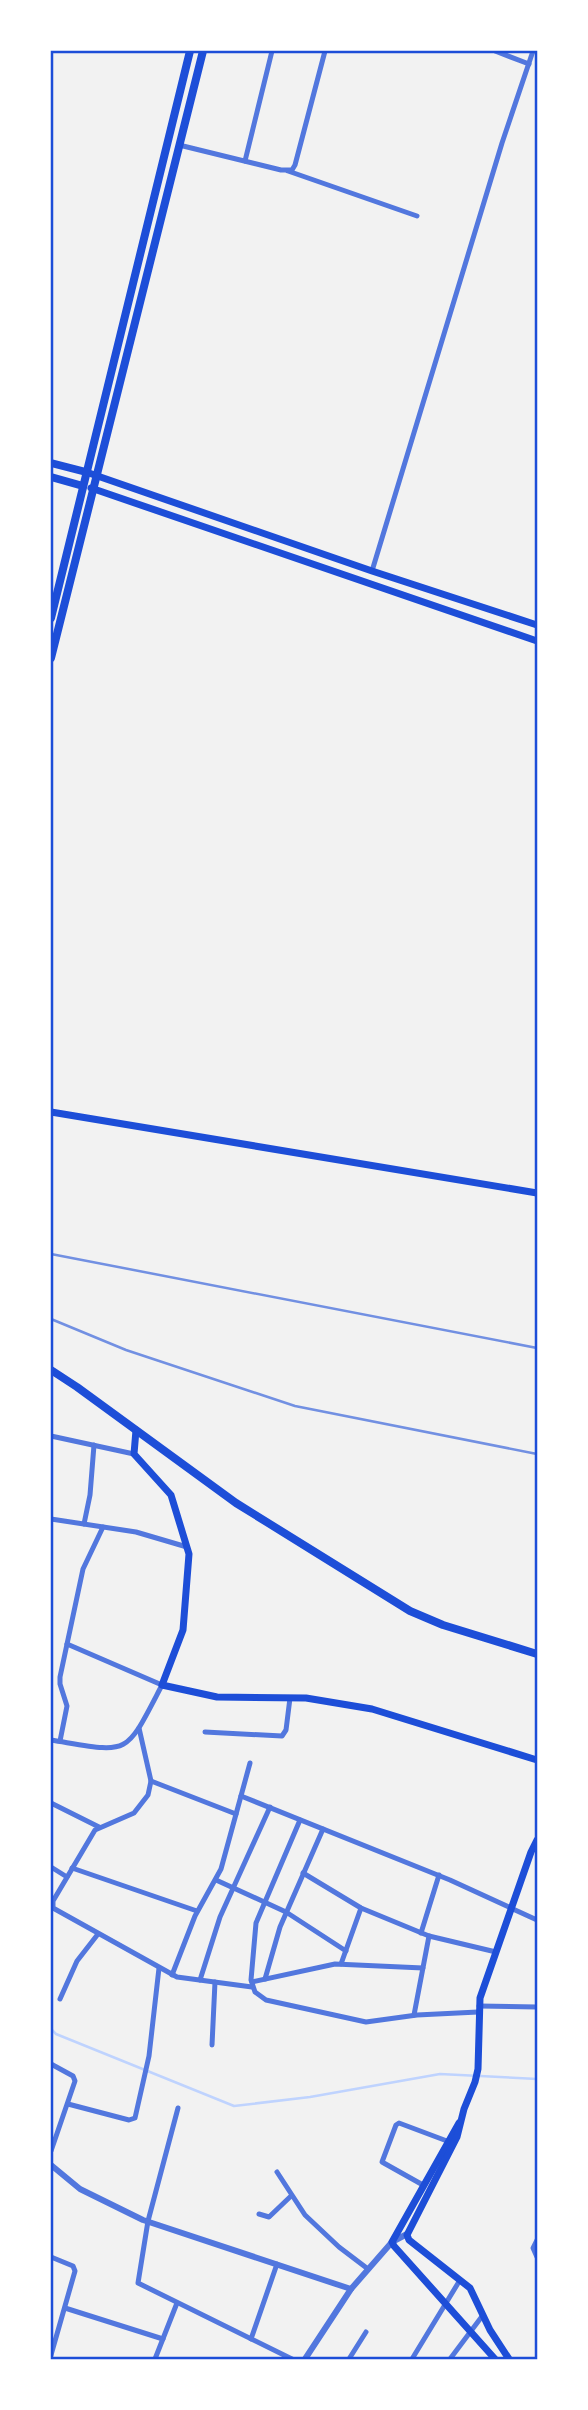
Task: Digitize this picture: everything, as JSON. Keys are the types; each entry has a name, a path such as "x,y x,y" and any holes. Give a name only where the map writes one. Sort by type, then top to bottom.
{"main road":[{"path":"51,658 86,472 190,51"},
{"path":"51,618 93,489 203,51"},
{"path":"51,463 96,475 537,625"},
{"path":"51,477 537,641"},
{"path":"228,536 232,522"},
{"path":"51,1112 537,1193"},
{"path":"51,1370 236,1503 410,1611 443,1625 537,1654"},
{"path":"136,1430 134,1454 172,1495 189,1554 183,1630 162,1685 217,1697 306,1698 372,1709 537,1760"},
{"path":"495,2359 392,2242 422,2185 457,2137 478,2069 479,2009 496,1952 537,1840"},
{"path":"461,2120 447,2141 407,2234 409,2240 470,2288 493,2335 509,2359"}],"street":[{"path":"245,161 272,51"},
{"path":"287,171 295,165 326,51"},
{"path":"495,51 529,64"},
{"path":"372,571 502,143 533,51"},
{"path":"179,145 287,171 417,216"},
{"path":"51,1436 134,1454"},
{"path":"84,1524 90,1495 93,1446"},
{"path":"51,1518 136,1532 187,1546"},
{"path":"60,1741 67,1706 60,1681 67,1644 83,1569 103,1527"},
{"path":"51,1740 117,1748 132,1740 162,1685 67,1644"},
{"path":"205,1732 282,1736 285,1733 289,1698"},
{"path":"139,1728 151,1781 148,1795 138,1809 99,1827 92,1834 53,1901 53,1908 172,1975 200,1980 252,1985 265,1979 341,1964 423,1968"},
{"path":"172,1975 197,1910 221,1869 250,1763"},
{"path":"151,1781 236,1814"},
{"path":"241,1796 439,1875 537,1920"},
{"path":"51,1803 99,1827"},
{"path":"200,1980 218,1923 270,1808"},
{"path":"300,1820 265,1901 255,1934 252,1985 255,1992 266,2000 363,2022 479,2009 537,2007"},
{"path":"265,1979 277,1933 323,1829"},
{"path":"51,1867 67,1877"},
{"path":"72,1868 197,1910"},
{"path":"303,1873 361,1908 421,1933 496,1952"},
{"path":"421,1933 439,1875"},
{"path":"216,1880 286,1912 346,1951"},
{"path":"341,1964 361,1908"},
{"path":"60,1999 77,1961 98,1934"},
{"path":"414,2015 429,1936"},
{"path":"68,2104 132,2119 136,2115 149,2056 159,1968"},
{"path":"212,2045 215,1982"},
{"path":"51,2064 75,2078 51,2151"},
{"path":"178,2108 148,2221 138,2283 292,2359"},
{"path":"422,2185 382,2162 396,2125 399,2123 447,2141"},
{"path":"51,2165 80,2189 148,2221 351,2289"},
{"path":"277,2172 305,2215 368,2269"},
{"path":"258,2214 269,2217 291,2196"},
{"path":"306,2359 351,2289 392,2242 407,2234"},
{"path":"537,2240 534,2248 537,2257"},
{"path":"51,2258 75,2268 51,2355"},
{"path":"251,2339 277,2264"},
{"path":"412,2359 460,2280"},
{"path":"155,2359 177,2303"},
{"path":"65,2308 163,2339"},
{"path":"450,2359 483,2315"},
{"path":"51,2323 59,2327"},
{"path":"349,2359 366,2332"}],"waterway":[{"path":"51,2029 56,2034 234,2106 310,2097 440,2074 537,2079"}],"railway":[{"path":"51,1254 537,1348"},
{"path":"51,1319 126,1350 295,1406 537,1454"}]}
